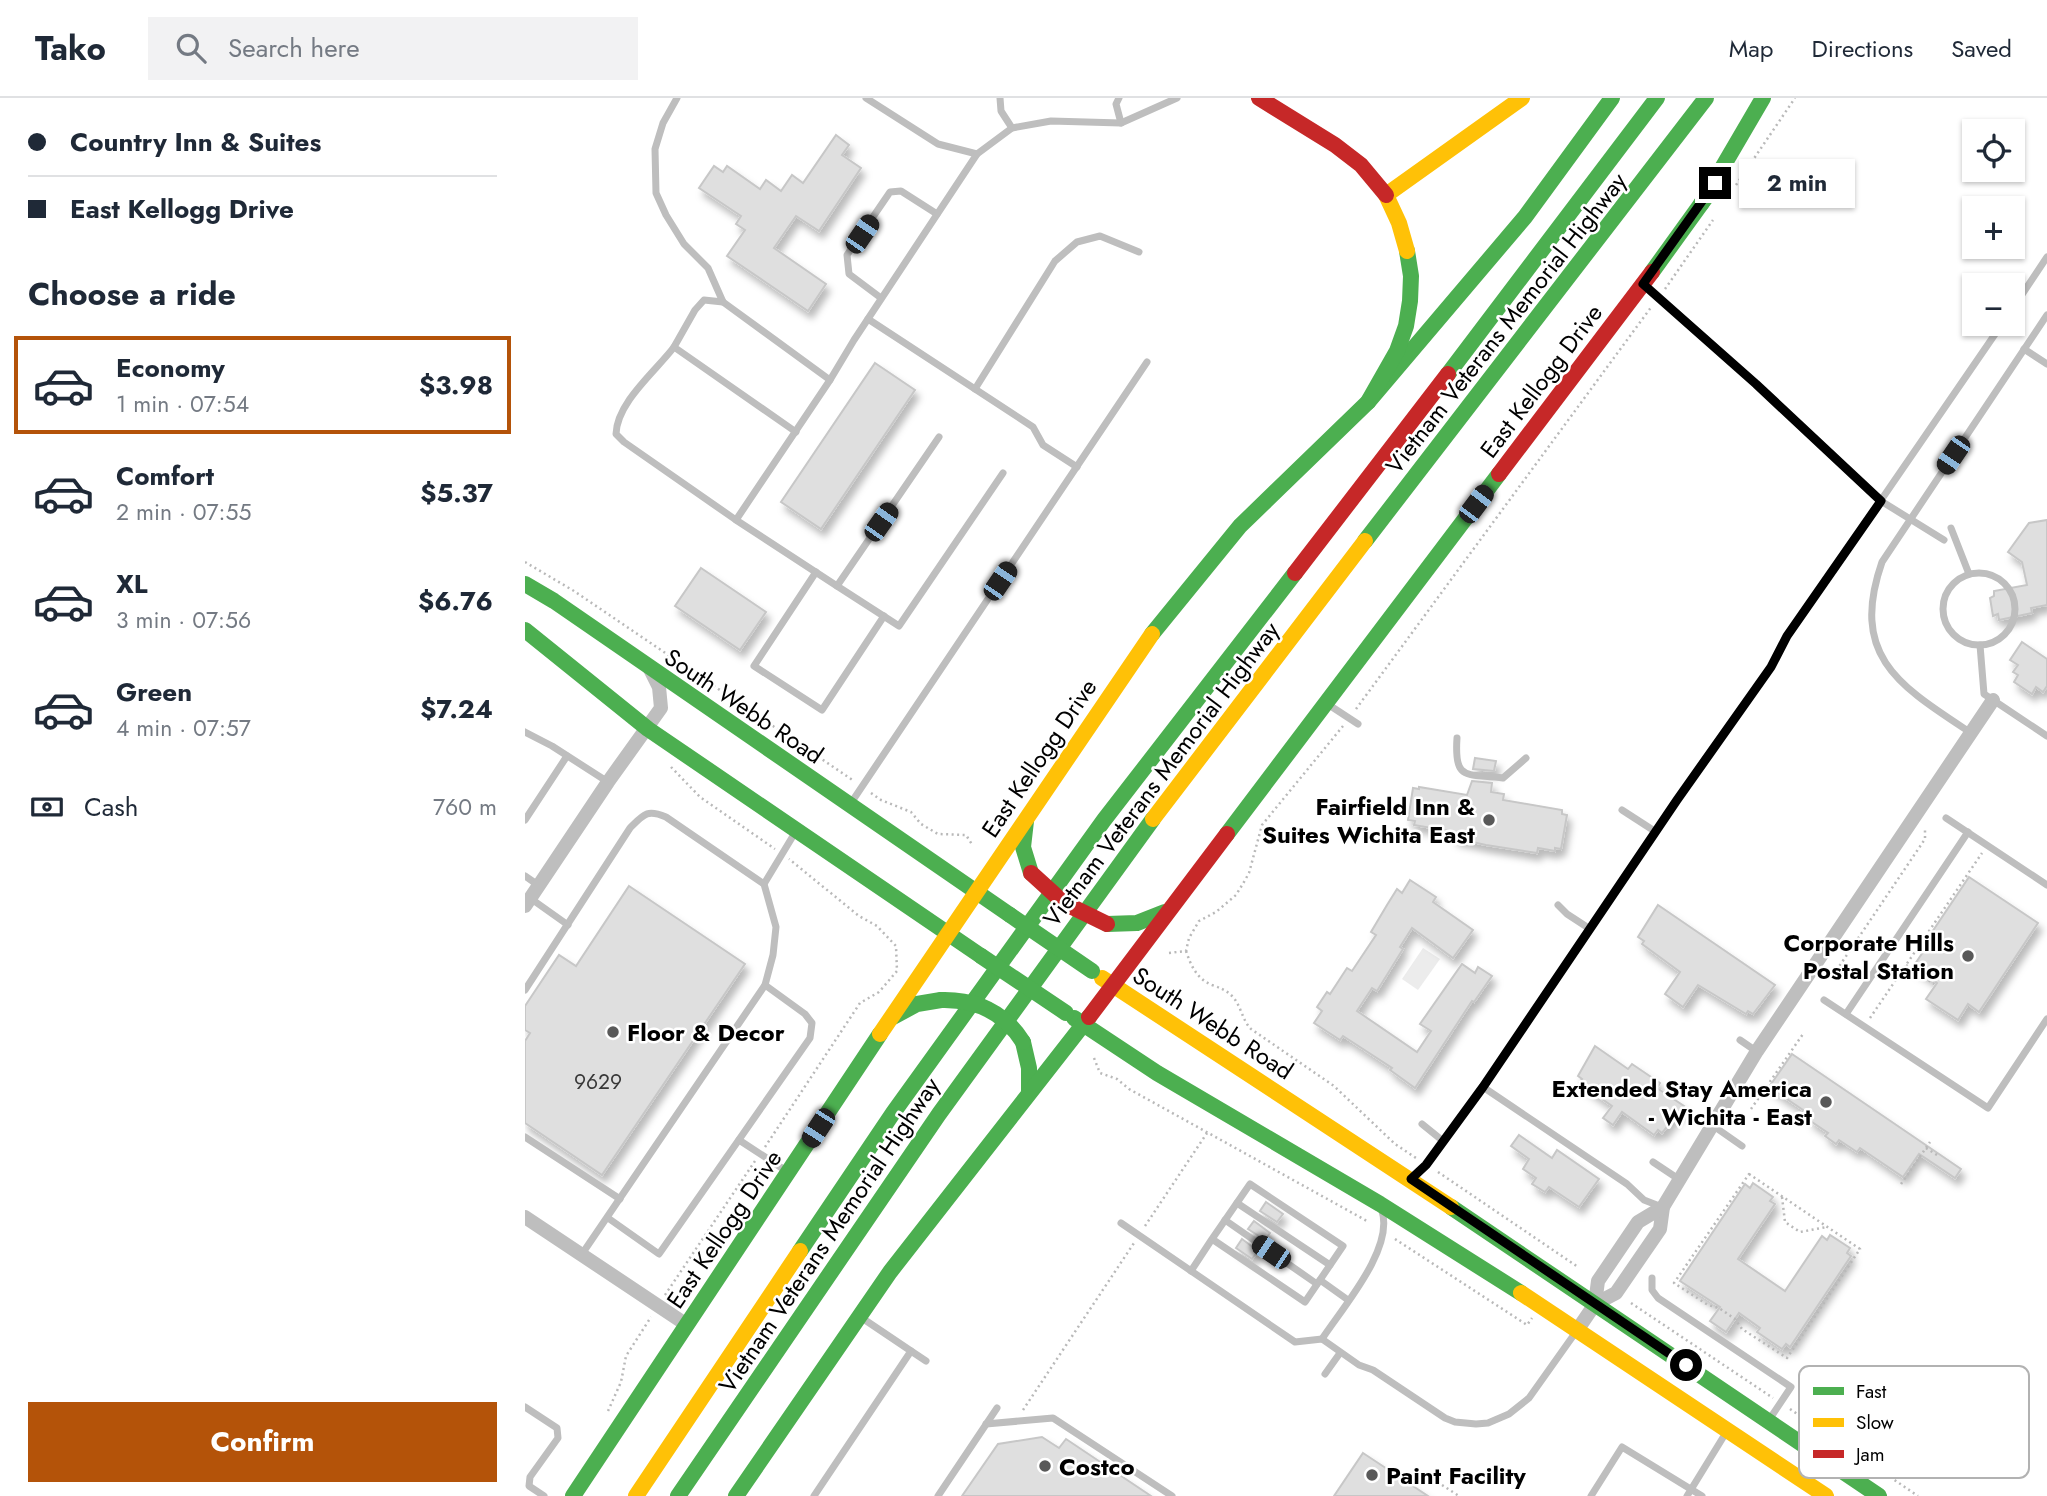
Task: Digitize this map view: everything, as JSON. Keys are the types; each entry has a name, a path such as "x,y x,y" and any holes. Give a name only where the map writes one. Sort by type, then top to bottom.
{"main road":[{"name":"East Kellogg Drive","path":"573,1496 975,891 1149,637 1198,575 1258,507 1368,402 1395,358 1408,323 1411,267 1403,229 1386,195 1361,164 1344,151 1259,98"},
{"path":"1386,195 1523,98"},
{"path":"1368,402 1525,217 1612,98"},
{"name":"Vietnam Veterans Memorial Highway","path":"636,1496 893,1113 1104,820 1506,301 1657,98"},
{"name":"Vietnam Veterans Memorial Highway","path":"678,1496 911,1151 1136,841 1706,98"},
{"path":"1701,204 1763,98"},
{"name":"East Kellogg Drive","path":"737,1496 890,1272 1083,1025 1643,284 1774,98"},
{"name":"South Webb Road","path":"525,584 554,601 1092,971 1411,1179 1799,1442"},
{"path":"525,629 648,729 1083,1025 1177,1085 1380,1204 1578,1328 1799,1478"},
{"path":"1028,814 1023,847 1031,873 1064,903 1107,924 1123,926 1140,923 1171,909"},
{"path":"892,1018 916,1004 941,1000 979,1003 1016,1029 1023,1042 1029,1068 1029,1093"},
{"path":"1799,1478 1826,1496"},
{"name":"South Webb Road","path":"1852,1478 1879,1496"}],"street":[{"path":"527,902 661,708 659,687 650,669"},
{"path":"1578,1328 1595,1304 1616,1293 1660,1229 1663,1207 1757,1051 1993,700"},
{"path":"1595,1304 1598,1281 1638,1222 1663,1207"},
{"path":"525,1217 687,1325"}],"lane":[{"path":"677,98 663,123 655,149 656,193 676,233 708,268 723,302"},
{"path":"866,98 938,144 977,154"},
{"path":"1000,98 1002,111 1012,128"},
{"path":"1119,98 1116,104 1121,123"},
{"path":"736,520 977,154 1012,128 1051,121 1121,123 1177,98"},
{"path":"881,298 849,274 848,255 890,192 901,191 937,214"},
{"path":"975,389 1055,261 1077,242 1100,236 1139,252"},
{"path":"2025,290 2047,257"},
{"path":"1643,284 1756,384 1881,501 1944,540"},
{"path":"830,380 723,302 704,300 674,346 647,376 617,421 616,433 624,442 736,520 899,626 1003,473"},
{"path":"1971,733 1903,686 1889,668 1877,645 1871,617 1873,590 1882,562 2047,315"},
{"path":"868,319 1033,427 1043,444 1077,467"},
{"path":"1411,1179 1426,1165 1483,1087 1771,667 1787,636 1994,336"},
{"path":"674,346 796,432"},
{"path":"2024,349 2047,364"},
{"path":"849,806 1147,362"},
{"path":"837,586 939,437"},
{"path":"1951,528 1969,574"},
{"path":"816,572 754,666 822,710 884,616"},
{"path":"1979,572 1997,577 2014,599 2011,626 1998,640 1980,645 1969,644 1949,631 1944,620 1944,597 1950,587 1969,574 1979,572"},
{"path":"1980,645 1984,694 2047,736"},
{"path":"1326,703 1358,724"},
{"path":"525,732 608,782"},
{"path":"1457,738 1455,759 1457,767 1465,773 1503,778 1526,758"},
{"path":"525,820 567,756"},
{"path":"1622,810 1656,832"},
{"path":"525,990 630,828 643,815 654,812 666,817 764,884 776,927 773,955 765,985 582,1255"},
{"path":"1946,818 2047,885"},
{"path":"764,884 797,831"},
{"path":"1846,1014 1968,832"},
{"path":"525,876 538,885"},
{"path":"527,902 568,925"},
{"path":"1558,905 1567,915 1590,929"},
{"path":"608,1218 659,1254 810,1038 812,1023 805,1014 765,985"},
{"path":"1824,1000 1988,1108 2047,1019"},
{"path":"1740,1040 1757,1051"},
{"path":"1483,1087 1627,1185 1644,1200 1663,1207"},
{"path":"1422,1125 1443,1141"},
{"path":"1712,1125 1742,1146"},
{"path":"525,1137 620,1199"},
{"path":"739,1140 789,1173"},
{"path":"1653,1162 1680,1180"},
{"path":"1191,1271 1212,1239 1250,1184 1343,1246 1305,1302 1212,1239"},
{"path":"1237,1203 1330,1265"},
{"path":"1322,1339 1380,1249 1384,1223 1380,1204"},
{"path":"1225,1220 1348,1300"},
{"path":"1121,1223 1294,1342 1322,1339 1359,1365 1373,1370 1455,1422 1476,1424 1499,1419 1529,1398 1578,1328"},
{"path":"1652,1278 1652,1290 1658,1298 1791,1387 1768,1421"},
{"path":"859,1316 926,1361"},
{"path":"814,1496 911,1351"},
{"path":"1325,1374 1340,1353"},
{"path":"525,1406 557,1428 559,1433 530,1477 527,1487 544,1496"},
{"path":"938,1496 997,1408"},
{"path":"986,1424 1053,1418 1173,1496"},
{"path":"1689,1493 1728,1430"},
{"path":"1591,1496 1622,1447 1689,1493 1702,1496"}],"path":[{"path":"1734,188 1794,98"},
{"path":"1416,1158 1395,1144 1333,1086 1251,1029 1234,998 1225,989 1204,982 1195,972 1186,951 1189,938 1199,921 1236,895 1249,873 1262,825 1349,718 1659,297 1719,210"},
{"path":"525,562 574,590 881,800 911,812 921,824 938,834 966,835 973,846"},
{"path":"665,762 700,797 782,855 859,916 877,926 895,946 897,971 879,992 860,1003 666,1295"},
{"path":"1819,985 1824,977 1834,974 1925,839 1924,828 1929,821"},
{"path":"1864,1026 1987,844"},
{"path":"1169,953 1186,951"},
{"path":"1906,965 1934,984"},
{"path":"1752,1108 1803,1034"},
{"path":"1094,1058 1100,1073 1117,1079 1129,1089 1367,1221"},
{"path":"1015,1421 1207,1133"},
{"path":"1901,1184 1930,1142"},
{"path":"1926,1148 1937,1155"},
{"path":"1438,1172 1578,1267"},
{"path":"1749,1174 1782,1196 1860,1249 1787,1358 1742,1329 1735,1319 1719,1308 1708,1305 1674,1283 1749,1174"},
{"path":"1782,1196 1785,1222 1800,1232 1827,1227"},
{"path":"1395,1239 1527,1325 1532,1318"},
{"path":"1631,1303 1773,1398"},
{"path":"604,1420 621,1382 626,1356 651,1317"},
{"path":"1789,1409 1799,1416"},
{"path":"1891,1478 1918,1496"},
{"path":"1442,1485 1459,1496"}],"shaded area":[{"path":"1423,948 1440,959 1418,990 1402,979"}],"building":[{"path":"836,135 849,145 842,155 861,168 819,231 796,216 774,248 826,284 808,311 727,256 745,230 736,224 741,216 699,188 714,166 723,172 727,166 760,189 766,180 781,191 792,175 803,183"},
{"path":"875,363 915,390 821,529 781,502"},
{"path":"2047,520 2047,605 2031,608 2032,613 1999,620 1998,614 1993,616 1990,598 1994,596 1994,591 2027,585 2022,562 2008,552 2029,523"},
{"path":"701,568 766,612 740,650 675,606"},
{"path":"2022,642 2047,659 2047,686 2043,692 2036,687 2032,694 2014,682 2018,675 2013,672 2018,665 2010,660"},
{"path":"1475,758 1496,761 1494,771 1473,769"},
{"name":"Fairfield Inn & Suites Wichita East","path":"1472,781 1492,783 1491,792 1504,794 1503,800 1562,810 1562,814 1567,815 1561,849 1555,848 1555,851 1538,848 1537,853 1486,845 1454,838 1455,832 1414,825 1415,821 1408,820 1413,788 1467,795"},
{"name":"Corporate Hills Postal Station","path":"1969,877 2038,923 1979,1012 1968,1004 1958,1020 1926,999 1937,983 1913,967 1927,946 1924,944"},
{"path":"1410,880 1436,897 1433,902 1473,930 1453,958 1412,928 1400,947 1403,949 1377,991 1372,988 1357,1011 1417,1052 1431,1031 1420,1024 1462,964 1475,973 1478,967 1492,976 1474,1002 1472,1001 1415,1088 1390,1070 1392,1068 1343,1036 1340,1040 1314,1023 1322,1011 1317,1007 1327,992 1330,994 1347,968 1352,971 1376,935 1371,932 1397,889 1402,893"},
{"name":"Floor & Decor","path":"629,886 745,964 602,1175 525,1123 525,1041 530,1033 525,1030 525,1006 559,955 576,966"},
{"path":"1658,905 1775,985 1753,1014 1748,1011 1746,1014 1698,985 1683,1007 1665,994 1680,972 1642,944 1644,941 1638,937"},
{"path":"1595,1046 1628,1069 1632,1064 1660,1083 1657,1088 1684,1106 1662,1133 1658,1130 1654,1135 1622,1112 1613,1125 1603,1118 1612,1106 1579,1083 1582,1079 1578,1076"},
{"name":"Extended Stay America - Wichita - East","path":"1792,1054 1961,1169 1955,1178 1919,1154 1903,1177 1860,1148 1857,1152 1839,1140 1836,1144 1825,1136 1828,1133 1809,1120 1812,1116 1769,1087"},
{"path":"1519,1135 1552,1158 1557,1150 1599,1179 1579,1207 1549,1187 1545,1192 1532,1184 1536,1178 1523,1169 1529,1159 1511,1146"},
{"path":"1753,1183 1773,1197 1770,1201 1775,1204 1738,1259 1785,1291 1822,1236 1827,1240 1830,1235 1850,1248 1847,1253 1851,1256 1790,1347 1786,1344 1782,1349 1757,1332 1760,1328 1739,1313 1726,1332 1710,1321 1720,1307 1680,1281 1745,1184 1750,1188"},
{"path":"1266,1202 1283,1214 1277,1222 1260,1211"},
{"path":"1254,1221 1270,1233 1265,1240 1248,1229"},
{"path":"1242,1239 1258,1251 1252,1259 1236,1248"},
{"name":"Costco","path":"1042,1437 1059,1448 1066,1439 1151,1496 962,1496 998,1444"},
{"name":"Paint Facility","path":"1363,1453 1428,1496 1334,1496"}],"traffic: fast":[{"path":"1368,402 1525,217 1612,98"},
{"path":"1448,374 1657,98"},
{"path":"1365,541 1706,98"},
{"path":"1701,204 1763,98"},
{"path":"1652,272 1709,193"},
{"path":"1152,634 1240,526 1368,402 1397,351 1406,326 1411,276 1407,251"},
{"path":"1227,834 1499,474"},
{"path":"800,1251 893,1113 1104,820 1295,573"},
{"path":"525,584 554,601 1010,915"},
{"path":"525,630 648,729 981,956"},
{"path":"678,1496 939,1114 1153,819"},
{"path":"1026,821 1023,847 1031,873"},
{"path":"1107,924 1137,923 1165,912"},
{"path":"1010,915 1092,971"},
{"path":"981,956 1066,1013"},
{"path":"893,1017 917,1004 941,1000"},
{"path":"941,1000 966,1002 988,1009 1007,1023 1023,1042"},
{"path":"736,1496 890,1272 1089,1017"},
{"path":"1074,1018 1157,1073 1380,1204 1521,1293"},
{"path":"573,1496 880,1034"},
{"path":"1023,1042 1029,1068 1029,1093"},
{"path":"1451,1207 1799,1442"},
{"path":"1852,1478 1879,1496"}],"traffic: slow":[{"path":"1407,251 1399,223 1386,195 1522,98"},
{"path":"1153,819 1365,541"},
{"path":"880,1034 1152,634"},
{"path":"1102,978 1451,1207"},
{"path":"636,1496 800,1251"},
{"path":"1521,1293 1826,1496"}],"traffic: jam":[{"path":"1259,98 1335,145 1361,165 1386,195"},
{"path":"1499,474 1652,272"},
{"path":"1295,573 1448,374"},
{"path":"1089,1017 1227,834"},
{"path":"1031,873 1064,903 1107,924"}],"place":[{"name":"Fairfield Inn & Suites Wichita East","path":"1489,820"},
{"name":"Corporate Hills Postal Station","path":"1968,956"},
{"name":"Floor & Decor","path":"613,1032"},
{"name":"Extended Stay America - Wichita - East","path":"1826,1102"},
{"name":"Costco","path":"1045,1466"},
{"name":"Paint Facility","path":"1372,1475"}],"route":[{"path":"1686,1365 1411,1179 1426,1165 1483,1087 1677,800 1771,667 1787,636 1881,501 1756,384 1643,284 1715,183"}]}
